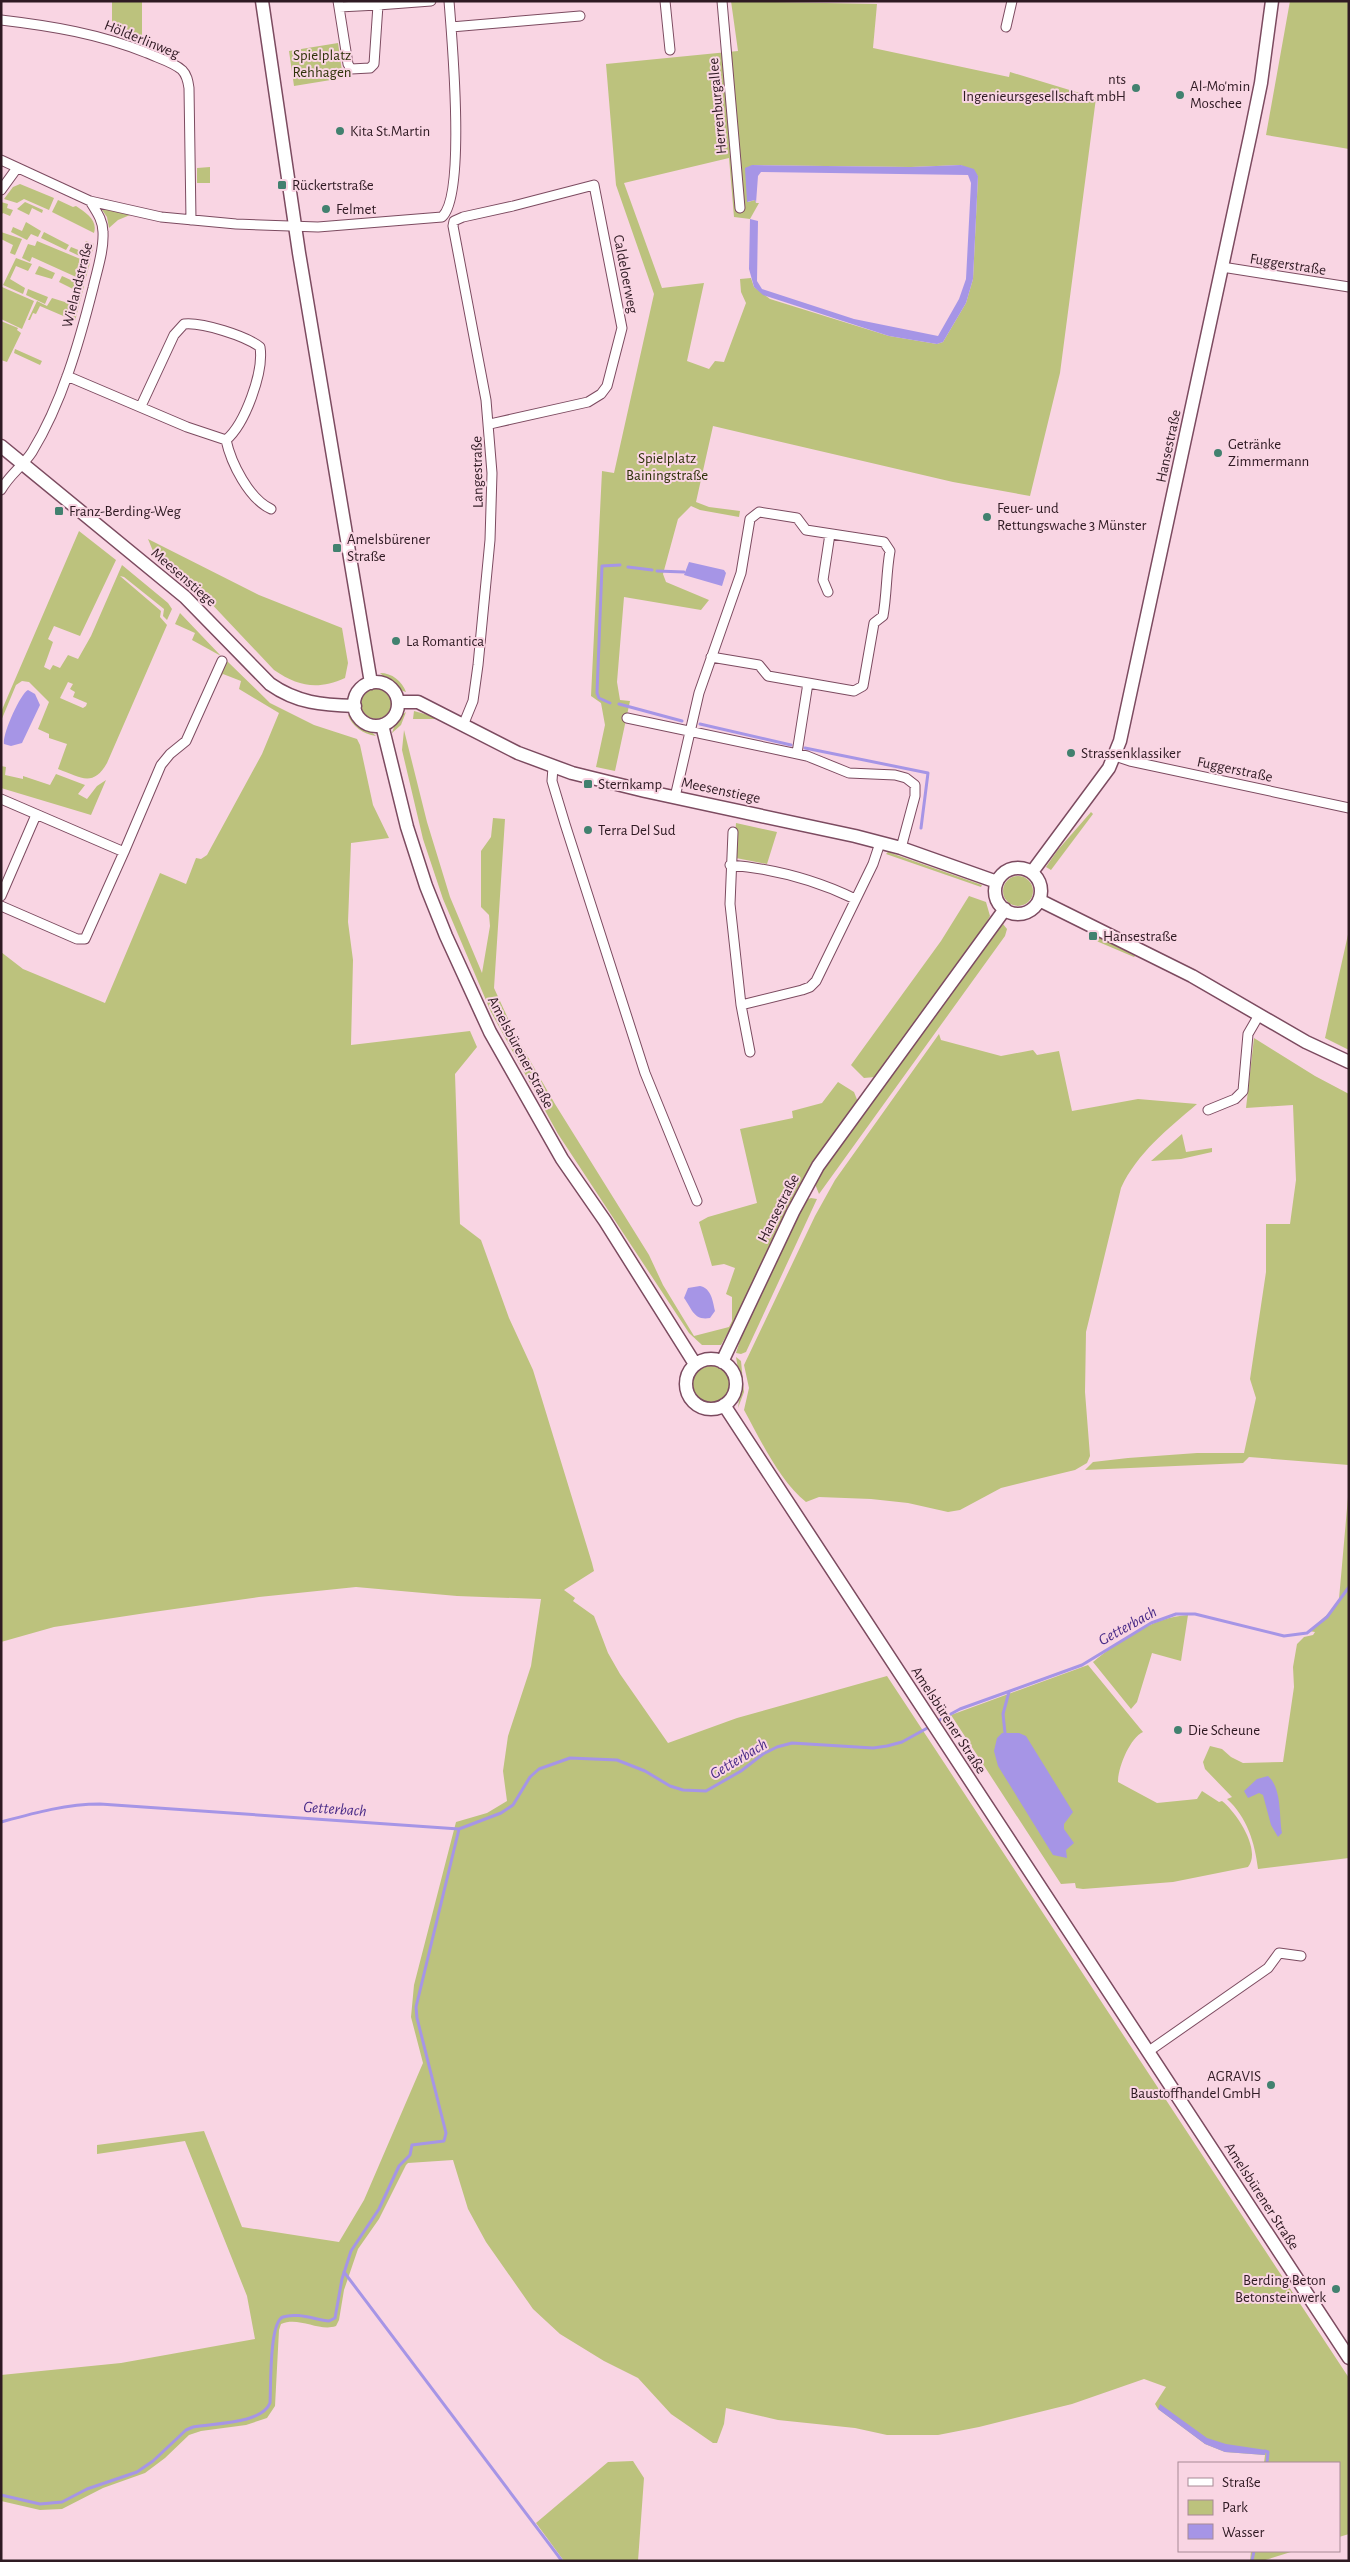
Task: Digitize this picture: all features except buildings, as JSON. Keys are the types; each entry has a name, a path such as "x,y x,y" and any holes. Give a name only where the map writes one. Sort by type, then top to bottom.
{"street":[{"path":"262,1 295,226 348,560 371,682"},
{"path":"378,5 374,64 356,70 351,69 348,64 339,4 378,5 432,1"},
{"path":"1,160 90,201 140,213 191,220 318,227 442,217 450,205 455,143 449,1"},
{"path":"665,1 670,50"},
{"name":"Herrenburgallee","path":"722,1 740,208"},
{"path":"1006,27 1012,1"},
{"name":"Hansestraße","path":"1032,872 1109,768 1115,756 1132,688 1261,83 1272,1"},
{"path":"451,27 580,16"},
{"name":"Hölderlinweg","path":"1,20 74,30 108,38 156,56 183,71 188,80 191,220"},
{"path":"1,190 17,168"},
{"name":"Caldeloerweg","path":"454,221 463,216 514,206 594,185 621,320 621,337 611,375 607,386 595,399 490,424"},
{"name":"Wielandstraße","path":"22,464 31,454 43,432 67,376 87,311 102,245 103,231 100,216 90,201"},
{"name":"Langestraße","path":"454,221 453,231 490,424 491,508 482,624 473,701 464,723"},
{"name":"Fuggerstraße","path":"1222,267 1349,287"},
{"path":"141,406 174,335 184,324 200,325 246,339 260,347 260,366 248,404 236,429 226,440"},
{"path":"67,376 187,427 226,440"},
{"path":"226,440 230,454 251,493 257,501 271,509"},
{"name":"Meesenstiege","path":"1,446 185,597 270,684 289,696 308,703 354,706"},
{"path":"1,490 22,464"},
{"path":"675,797 688,731 711,657 733,603 741,573 750,519 758,512 797,518 806,530 884,542 890,551 885,583 888,588 883,616 874,623 863,686 854,692 768,676 759,665 711,657"},
{"path":"828,592 823,580 830,534"},
{"path":"1,906 77,939 84,939 162,765 170,754 186,741 222,661"},
{"path":"371,682 386,684 392,689 398,702 394,717 382,725 367,724 360,719 354,706 358,692 371,682"},
{"path":"797,754 808,683"},
{"name":"Meesenstiege","path":"398,702 418,702 464,723 518,753 553,767 600,780 901,848 997,882"},
{"path":"627,718 797,754 849,773 894,775 906,778 915,785 915,796 901,848"},
{"name":"Amelsbürener Straße","path":"382,725 406,827 426,886 486,1023 562,1159 605,1221 695,1364"},
{"name":"Fuggerstraße","path":"1115,756 1130,761 1349,808"},
{"path":"553,767 552,781 559,806 645,1073 697,1202"},
{"path":"1,799 124,852"},
{"path":"1,896 36,814"},
{"path":"733,832 730,864 732,931 741,1006 750,1052"},
{"path":"741,1006 810,987 820,974 880,843"},
{"path":"730,864 795,875 855,899"},
{"path":"1013,868 1032,872 1041,887 1040,900 1033,909 1021,914 1004,909 997,899 997,882 1001,876 1013,868"},
{"path":"1040,900 1192,976 1306,1042 1349,1062"},
{"name":"Hansestraße","path":"722,1362 797,1204 818,1166 1004,909"},
{"path":"1208,1110 1236,1099 1243,1092 1248,1034 1259,1015"},
{"path":"709,1359 722,1362 730,1368 736,1383 734,1392 724,1405 706,1409 690,1399 686,1381 695,1364 709,1359"},
{"name":"Amelsbürener Straße","path":"724,1405 1349,2358"},
{"path":"1149,2051 1268,1968 1280,1953 1301,1956"}],"green space":[{"path":"112,1 142,1 142,44 112,33"},
{"name":"Spielplatz Bainingstraße","path":"731,1 877,4 873,48 1009,77 1010,72 1096,98 1060,373 1030,496 953,482 713,426 696,502 709,507 740,511 739,517 700,510 691,506 678,519 663,574 666,582 709,600 701,610 624,597 617,682 620,700 630,701 615,771 596,767 605,725 601,703 591,696 602,471 614,473 654,294 616,185 606,64 738,51","holes":["729,158 734,217 750,219 759,203 756,203 755,200 748,202 752,165 911,167 961,165 978,176 973,279 966,303 943,342 937,344 889,336 770,299 754,287 751,278 740,279 741,292 746,303 724,362 715,361 709,369 687,361 704,283 662,288 624,183"]},
{"path":"1290,1 1349,1 1349,149 1266,135"},
{"name":"Spielplatz Rehhagen","path":"338,43 343,78 294,86 289,51"},
{"path":"210,167 210,183 197,183 197,168"},
{"path":"20,184 54,198 49,210 24,199 17,203 4,199 13,187"},
{"path":"58,200 73,207 76,206 87,214 93,221 94,233 52,212"},
{"path":"1,202 8,204 7,208 13,210 10,216 3,213 1,215"},
{"path":"25,202 43,210 42,213 32,208 29,215 17,209"},
{"path":"100,207 130,215 118,220 109,228 107,217"},
{"path":"26,222 41,231 38,237 31,234 27,240 11,232 13,227 22,231"},
{"path":"1,232 22,239 15,255 10,253 13,245 1,239"},
{"path":"44,232 69,245 66,250 41,238"},
{"path":"37,241 90,263 85,281 32,257 30,262 22,258 28,244 35,246"},
{"path":"86,241 94,244 90,261 69,251 71,247 81,251"},
{"path":"16,258 32,264 28,271 16,266 10,279 25,288 23,294 3,285"},
{"path":"39,266 55,273 52,279 35,274"},
{"path":"62,276 84,286 75,321 40,306 36,314 33,313 30,320 28,320 37,301 47,306 52,298 68,303 75,290 59,282"},
{"path":"2,287 34,301 22,329 1,319"},
{"path":"28,289 48,297 45,304 26,295"},
{"path":"1,321 18,328 17,330 21,333 7,362 1,360"},
{"path":"15,349 42,361 40,365 14,353"},
{"path":"79,531 116,560 80,636 54,626 48,639 53,642 44,667 50,670 53,665 60,668 68,655 78,659 91,636 122,565 168,603 172,609 167,620 163,616 164,609 124,577 120,576 161,611 160,617 167,625 107,763 97,776 91,778 79,777 58,769 67,744 49,738 49,734 38,729 49,702 29,682 22,681 16,685 1,721 1,712","holes":["68,682 73,684 70,689 75,692 73,697 87,703 83,708 60,698"]},
{"path":"148,539 259,595 342,628 348,663 345,678 326,684 309,685 292,680 274,670 206,598 155,556"},
{"path":"180,613 221,656 192,640 195,633 175,624"},
{"path":"227,661 270,703 314,725 357,739 360,745 373,805 389,838 351,843 348,922 353,960 351,1045 470,1031 477,1047 455,1074 460,1224 481,1240 509,1318 533,1370 592,1563 594,1571 564,1590 575,1598 573,1601 594,1616 608,1653 620,1674 668,1743 737,1718 887,1676 1349,2378 1349,2534 1340,2537 1340,2462 1264,2462 1265,2455 1225,2452 1205,2444 1158,2409 1155,2404 1166,2387 1144,2379 1072,2404 938,2435 887,2435 855,2428 778,2420 726,2408 724,2424 717,2443 713,2443 671,2414 638,2378 604,2361 560,2334 533,2309 486,2242 468,2209 453,2160 408,2163 406,2165 379,2219 358,2249 344,2290 339,2320 336,2326 323,2327 295,2322 281,2324 279,2330 275,2406 267,2418 246,2425 201,2431 189,2435 165,2458 145,2473 103,2488 62,2509 40,2510 1,2501 1,2375 121,2363 255,2339 247,2296 185,2141 97,2154 97,2145 204,2131 242,2227 339,2242 364,2200 423,2063 411,2017 414,1985 456,1822 487,1813 507,1801 503,1771 508,1736 531,1666 541,1599 457,1596 356,1587 259,1597 54,1627 1,1642 1,952 23,969 105,1003 160,873 186,884 196,858 201,859 207,855 262,754 279,713 239,689 241,681 223,674 219,680"},
{"path":"380,673 389,674 396,678 406,692 397,689"},
{"path":"376,689 382,690 390,698 390,710 382,718 376,719 370,718 362,710 361,704 362,698 370,690"},
{"path":"414,711 443,719 413,719"},
{"path":"406,712 401,725 392,733 397,718"},
{"path":"348,715 357,719 376,736 359,729 352,723"},
{"path":"404,730 427,822 450,897 482,973 490,926 489,915 481,907 481,851 491,837 493,818 505,819 494,988 517,1038 555,1104 649,1255 663,1285 694,1336 729,1327 732,1321 732,1297 726,1294 735,1268 724,1264 712,1266 699,1222 708,1217 757,1203 740,1129 793,1118 792,1111 822,1103 838,1082 854,1092 858,1102 721,1345 702,1345 689,1333 558,1134 491,1012 443,899 423,839 402,750"},
{"path":"1,766 6,767 5,775 23,779 23,776 50,785 56,774 85,785 78,794 87,799 97,786 106,780 91,815 1,788"},
{"path":"1091,812 1093,814 1051,870 1046,867 1057,851"},
{"path":"736,823 777,832 767,864 736,858 734,852"},
{"path":"888,852 982,885 981,887 886,854"},
{"path":"1018,876 1029,880 1033,891 1029,902 1018,906 1007,902 1003,891 1007,880"},
{"path":"969,896 986,902 990,916 985,925 875,1077 864,1078 851,1065 941,941"},
{"path":"1003,924 1007,929 1005,936 819,1194 815,1184 824,1169"},
{"path":"1349,930 1349,1050 1325,1038"},
{"path":"1096,936 1135,956 1094,940"},
{"path":"939,1034 941,1040 1001,1056 1033,1050 1037,1055 1059,1051 1072,1111 1138,1099 1197,1104 1164,1132 1144,1153 1121,1188 1086,1332 1085,1392 1090,1456 1087,1463 1075,1470 1001,1488 960,1510 948,1512 908,1503 871,1499 819,1497 806,1502 779,1472 744,1410 749,1388 744,1365 815,1216 835,1180"},
{"path":"1254,1038 1315,1076 1349,1094 1349,1465 1249,1457 1243,1463 1085,1470 1093,1462 1128,1458 1197,1453 1244,1453 1256,1398 1250,1379 1266,1272 1266,1224 1290,1224 1296,1180 1293,1105 1246,1108"},
{"path":"1182,1134 1186,1152 1212,1148 1212,1152 1181,1159 1151,1161"},
{"path":"811,1198 817,1199 746,1352 736,1353 742,1334 768,1276 806,1200"},
{"path":"736,1357 741,1361 744,1392 738,1408 741,1385"},
{"path":"711,1366 724,1372 730,1385 724,1398 711,1404 698,1398 692,1385 698,1372"},
{"path":"1349,1486 1349,1858 1258,1869 1255,1850 1245,1822 1227,1799 1232,1797 1205,1769 1203,1762 1210,1746 1222,1749 1231,1757 1243,1763 1283,1762 1294,1687 1293,1667 1297,1644 1304,1637 1313,1635 1315,1632 1309,1631 1330,1612 1339,1599"},
{"path":"1188,1615 1181,1661 1152,1653 1137,1702 1131,1709 1093,1662 1125,1638 1149,1625 1162,1620"},
{"path":"1088,1665 1143,1732 1138,1735 1129,1747 1120,1769 1118,1782 1157,1803 1197,1799 1202,1791 1219,1802 1222,1801 1240,1822 1250,1842 1252,1851 1248,1867 1173,1882 1083,1889 1076,1888 1075,1883 1061,1884 951,1715"},
{"path":"633,2461 644,2478 638,2561 564,2561 536,2523 608,2462"},
{"path":"1251,2552 1291,2552 1262,2561 1250,2561"}],"water":[{"path":"752,165 911,167 961,165 974,169 978,176 973,279 966,303 943,342 937,344 889,336 763,295 754,287 749,269 750,219 758,221 757,281 762,289 854,319 938,336 959,299 966,279 971,183 968,175 761,172 758,176 756,203 755,200 747,202 745,168"},
{"path":"689,562 724,570 726,573 722,586 684,575"},
{"path":"28,690 35,694 40,705 22,743 11,746 4,744 12,715"},
{"path":"700,1286 707,1289 712,1299 715,1311 710,1318 700,1318 697,1316 684,1298 688,1288"},
{"path":"1002,1733 1019,1733 1026,1736 1073,1812 1064,1824 1064,1829 1074,1843 1066,1850 1067,1858 1053,1855 998,1766 994,1751 997,1738"},
{"path":"1268,1776 1278,1795 1282,1833 1278,1837 1271,1825 1263,1795 1259,1793 1248,1798 1244,1791 1257,1779"},
{"path":"1160,2404 1207,2438 1226,2444 1266,2450 1265,2455 1225,2452 1205,2444 1158,2409"}],"waterway":[{"path":"610,703 599,698 597,693 602,566 620,565"},
{"path":"628,567 652,570"},
{"path":"657,571 684,572"},
{"path":"619,704 682,721"},
{"path":"700,724 791,745"},
{"path":"805,748 928,773 921,828"},
{"name":"Getterbach","path":"936,1722 960,1709 1082,1665 1151,1623 1176,1614 1195,1614 1284,1636 1307,1633 1327,1617 1349,1587"},
{"path":"1005,1733 1003,1714 1009,1692"},
{"name":"Getterbach","path":"1,1822 62,1807 100,1804 459,1829 501,1813 513,1805 530,1777 539,1769 570,1758 617,1760 645,1771 670,1786 683,1790 706,1791 777,1747 792,1743 873,1748 902,1742 931,1726"},
{"path":"1,2495 40,2504 62,2502 87,2489 137,2472 153,2461 186,2430 193,2427 247,2419 257,2415 265,2410 270,2403 273,2342 278,2322 283,2317 288,2316 329,2321 335,2318 342,2279 351,2251 379,2209 399,2166 410,2155 412,2145 444,2141 446,2133 417,2018 416,2007 459,1829"},
{"path":"344,2272 562,2561"},
{"path":"1265,2451 1268,2452 1267,2462"},
{"path":"1252,2561 1254,2552"}],"place":[{"name":"nts Ingenieursgesellschaft mbH","path":"1136,88"},
{"name":"Al-Mo'min Moschee","path":"1180,95"},
{"name":"Kita St.Martin","path":"340,131"},
{"name":"Rückertstraße","path":"282,185"},
{"name":"Felmet","path":"326,209"},
{"name":"Getränke Zimmermann","path":"1218,453"},
{"name":"Franz-Berding-Weg","path":"59,511"},
{"name":"Feuer- und Rettungswache 3 Münster","path":"987,517"},
{"name":"Amelsbürener Straße","path":"337,548"},
{"name":"La Romantica","path":"396,641"},
{"name":"Strassenklassiker","path":"1071,753"},
{"name":"Sternkamp","path":"588,784"},
{"name":"Terra Del Sud","path":"588,830"},
{"name":"Hansestraße","path":"1093,936"},
{"name":"Die Scheune","path":"1178,1730"},
{"name":"AGRAVIS Baustoffhandel GmbH","path":"1271,2085"},
{"name":"Berding Beton Betonsteinwerk","path":"1336,2289"}]}
